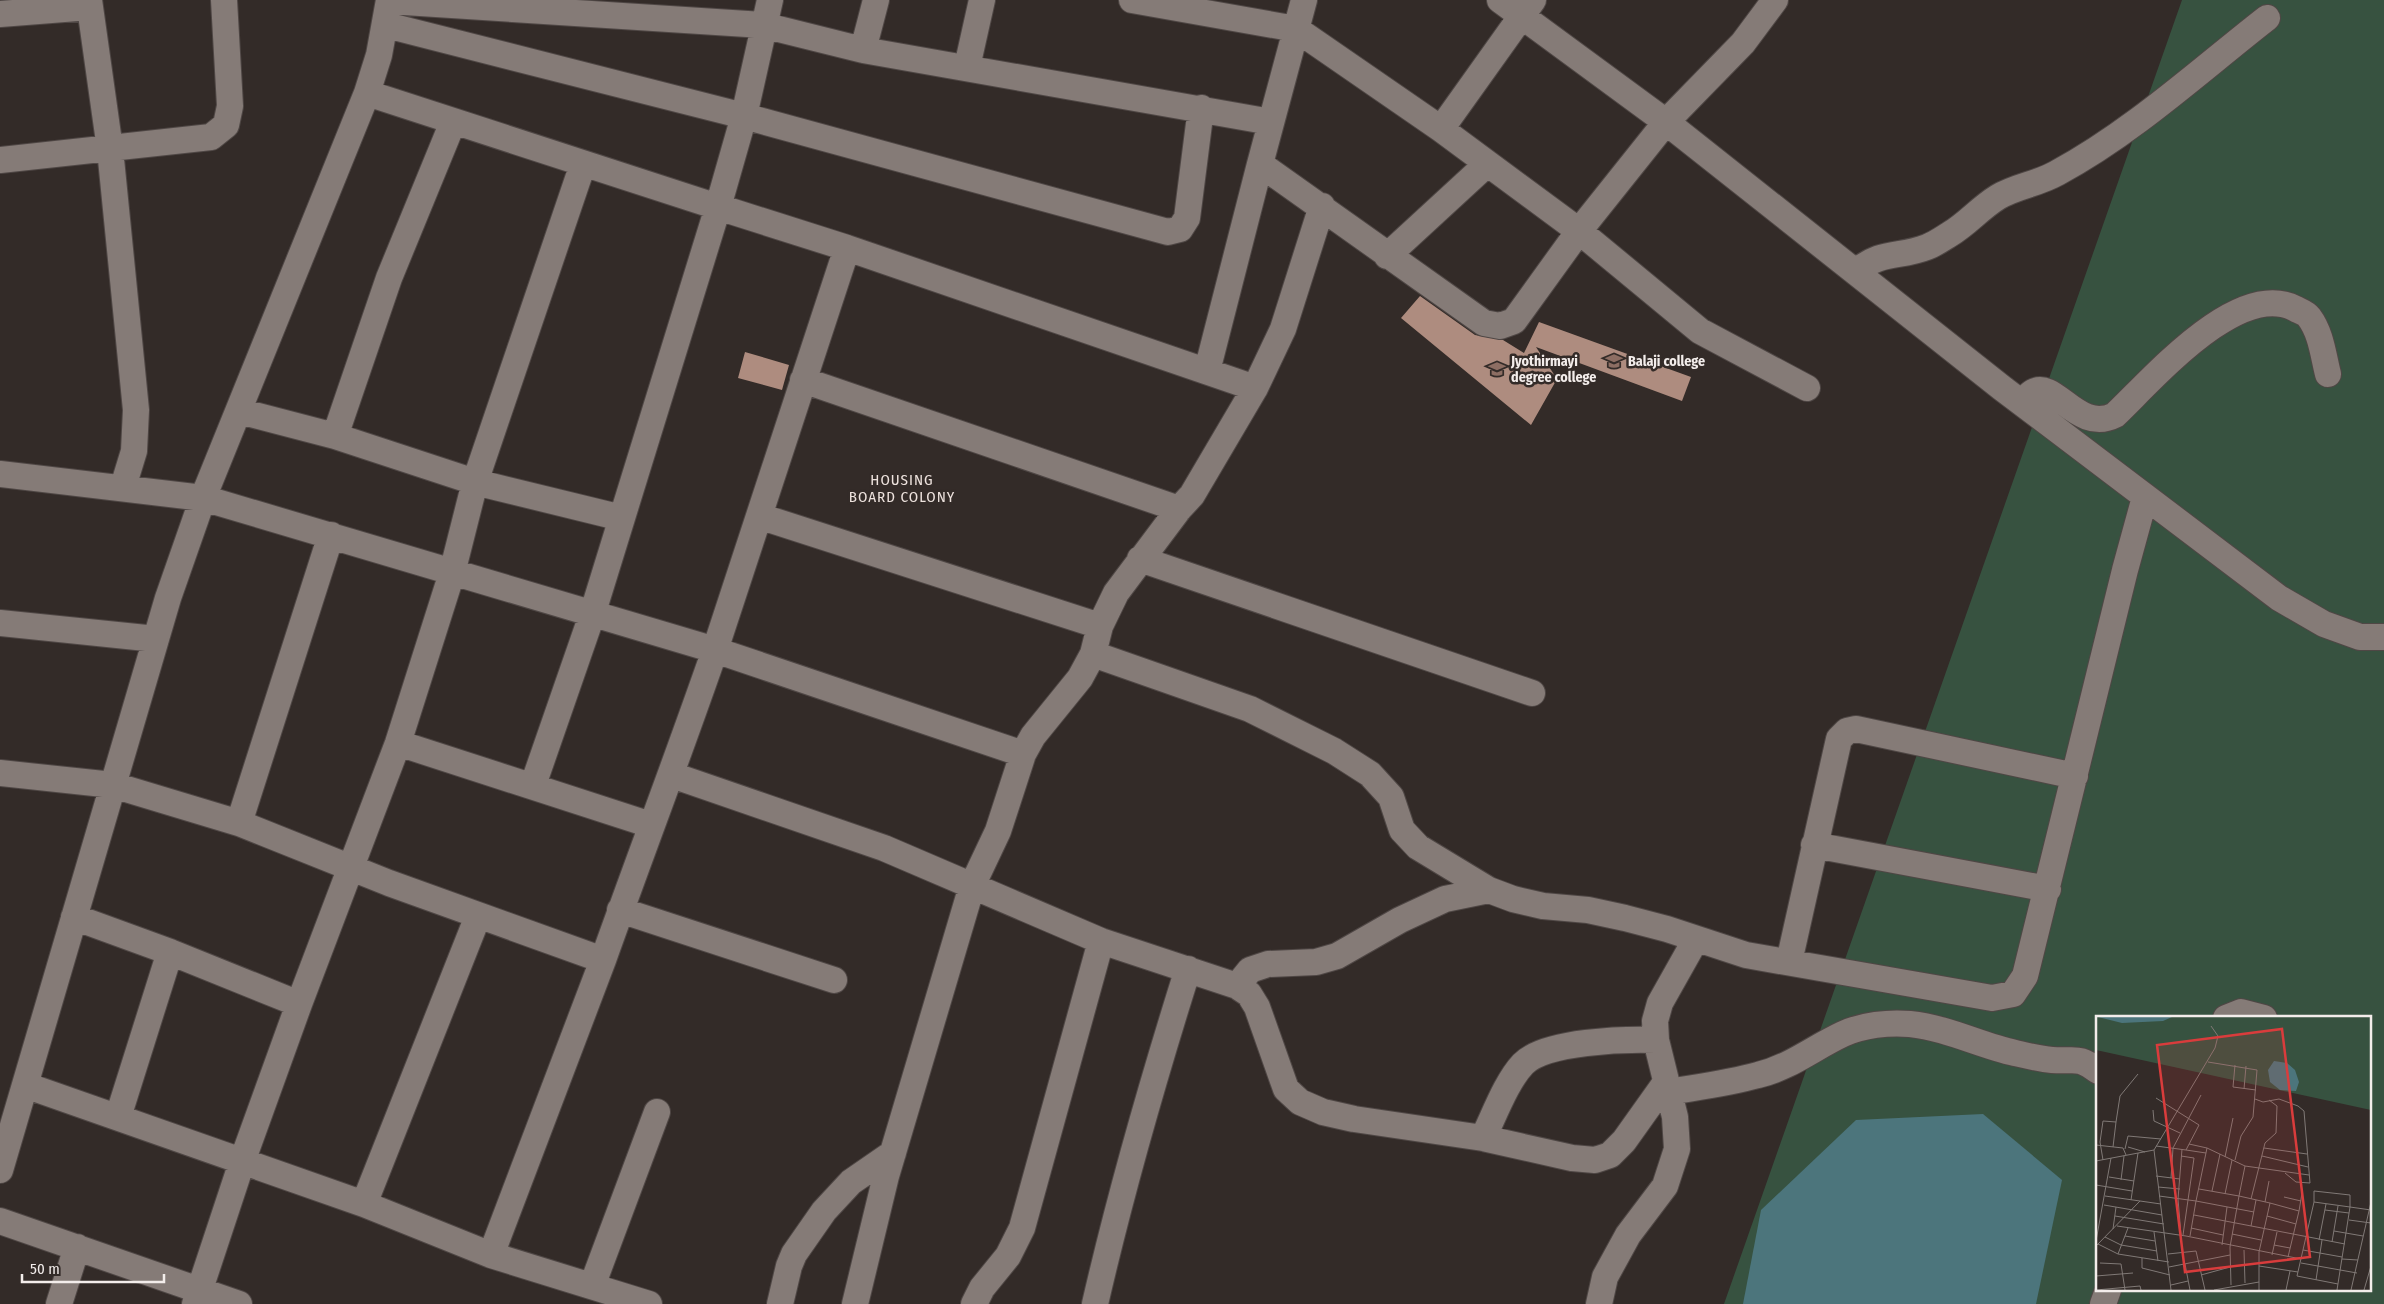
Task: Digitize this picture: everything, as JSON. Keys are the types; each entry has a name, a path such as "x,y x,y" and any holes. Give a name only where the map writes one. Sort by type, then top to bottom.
{"street":[{"path":"0,160 211,137 226,125 230,106 224,0"},
{"path":"533,785 592,615 718,208 744,116 770,0"},
{"path":"863,50 876,0"},
{"path":"967,67 982,0"},
{"path":"1132,0 1296,29 1441,129 1579,231 1700,331 1808,388"},
{"path":"1207,372 1304,0"},
{"path":"1500,0 1527,8 1666,122 2022,403 2279,598 2324,624 2360,637 2384,637"},
{"path":"1260,164 1322,206 1387,256 1484,323 1500,326 1514,321 1579,231 1666,122 1743,43 1775,0"},
{"path":"0,14 90,4 110,149 136,410 134,451 124,487"},
{"path":"1441,129 1527,8"},
{"path":"388,9 763,25 863,50 1201,108 1271,122"},
{"path":"0,1170 156,639 203,498 367,93 388,9"},
{"path":"388,9 744,116 1168,232 1180,229 1187,218 1201,108"},
{"path":"1857,271 1869,260 1882,255 1905,253 1928,247 1952,233 1995,198 2011,189 2056,173 2121,132 2267,18"},
{"path":"367,93 718,208 847,248 1255,388"},
{"path":"335,436 389,278 453,122"},
{"path":"197,1297 242,1159 398,743 452,573 475,482 583,164"},
{"path":"1387,256 1487,164"},
{"path":"855,1304 893,1153 972,886 998,831 1023,754 1033,736 1080,678 1093,654 1100,626 1116,593 1140,559 1192,495 1255,388 1283,329 1322,206"},
{"path":"491,1255 603,960 651,825 672,775 847,248"},
{"path":"2022,403 2033,392 2039,390 2048,392 2090,419 2106,420 2115,415 2205,331 2236,312 2264,302 2285,303 2307,315 2318,331 2328,374"},
{"path":"803,380 1179,509"},
{"path":"238,411 335,436 475,482 622,518"},
{"path":"0,474 124,487 203,498 715,650 1023,754"},
{"path":"1093,654 1250,709 1334,751 1370,774 1391,797 1402,830 1418,847 1489,890 1513,899 1543,906 1588,910 1625,918 1746,956 1992,998 2013,994 2025,976 2125,570 2145,497"},
{"path":"759,516 1100,626"},
{"path":"239,824 331,536"},
{"path":"1140,559 1532,692"},
{"path":"0,622 156,639"},
{"path":"1789,962 1839,739 1847,731 1856,730 2075,776"},
{"path":"398,743 533,785 651,825"},
{"path":"0,773 113,786 239,824 352,869 603,960"},
{"path":"672,775 884,848 1101,941 1237,986 1249,994 1257,1007 1286,1088 1300,1102 1323,1112 1354,1119 1483,1138 1572,1158 1595,1160 1610,1155 1624,1141 1667,1087 1758,1076 1793,1063 1844,1033 1879,1024 1909,1024 1949,1031 2009,1052 2036,1058 2055,1060 2072,1058 2086,1062 2096,1070"},
{"path":"1814,845 2048,888"},
{"path":"1237,986 1250,970 1268,964 1316,962 1337,956 1400,920 1445,899 1489,890"},
{"path":"620,910 834,980"},
{"path":"364,1204 478,916"},
{"path":"74,918 170,952 299,1004"},
{"path":"1599,1304 1605,1277 1628,1235 1665,1186 1677,1149 1675,1117 1656,1040 1655,1021 1660,1003 1696,939"},
{"path":"974,1304 982,1288 1008,1256 1022,1228 1101,941"},
{"path":"118,1117 170,952"},
{"path":"1095,1304 1112,1227 1147,1099 1188,969"},
{"path":"2231,1016 2241,1012 2256,1016"},
{"path":"1483,1138 1515,1073 1524,1062 1538,1055 1574,1044 1619,1039 1656,1040"},
{"path":"25,1084 242,1159 364,1204 491,1255 649,1304"},
{"path":"592,1286 657,1112"},
{"path":"780,1304 794,1254 824,1211 851,1182 893,1153"},
{"path":"0,1220 77,1247 197,1297 239,1304"},
{"path":"59,1304 77,1247"},
{"path":"2103,1304 2107,1292"}],"green space":[{"path":"2182,0 2384,0 2384,1304 1724,1304"}],"water":[{"path":"1983,1114 2062,1180 2036,1304 1743,1304 1761,1210 1856,1120"}],"building":[{"name":"Jyothirmayi degree college","path":"1420,296 1475,335 1503,340 1524,353 1539,322 1691,377 1682,401 1536,347 1557,379 1531,425 1401,318"},
{"path":"745,352 789,365 782,390 738,378"}],"place":[{"name":"Balaji college","path":"1614,361"},
{"name":"Jyothirmayi degree college","path":"1497,369"}],"district":[{"name":"HOUSING BOARD COLONY","path":"902,488"}]}
